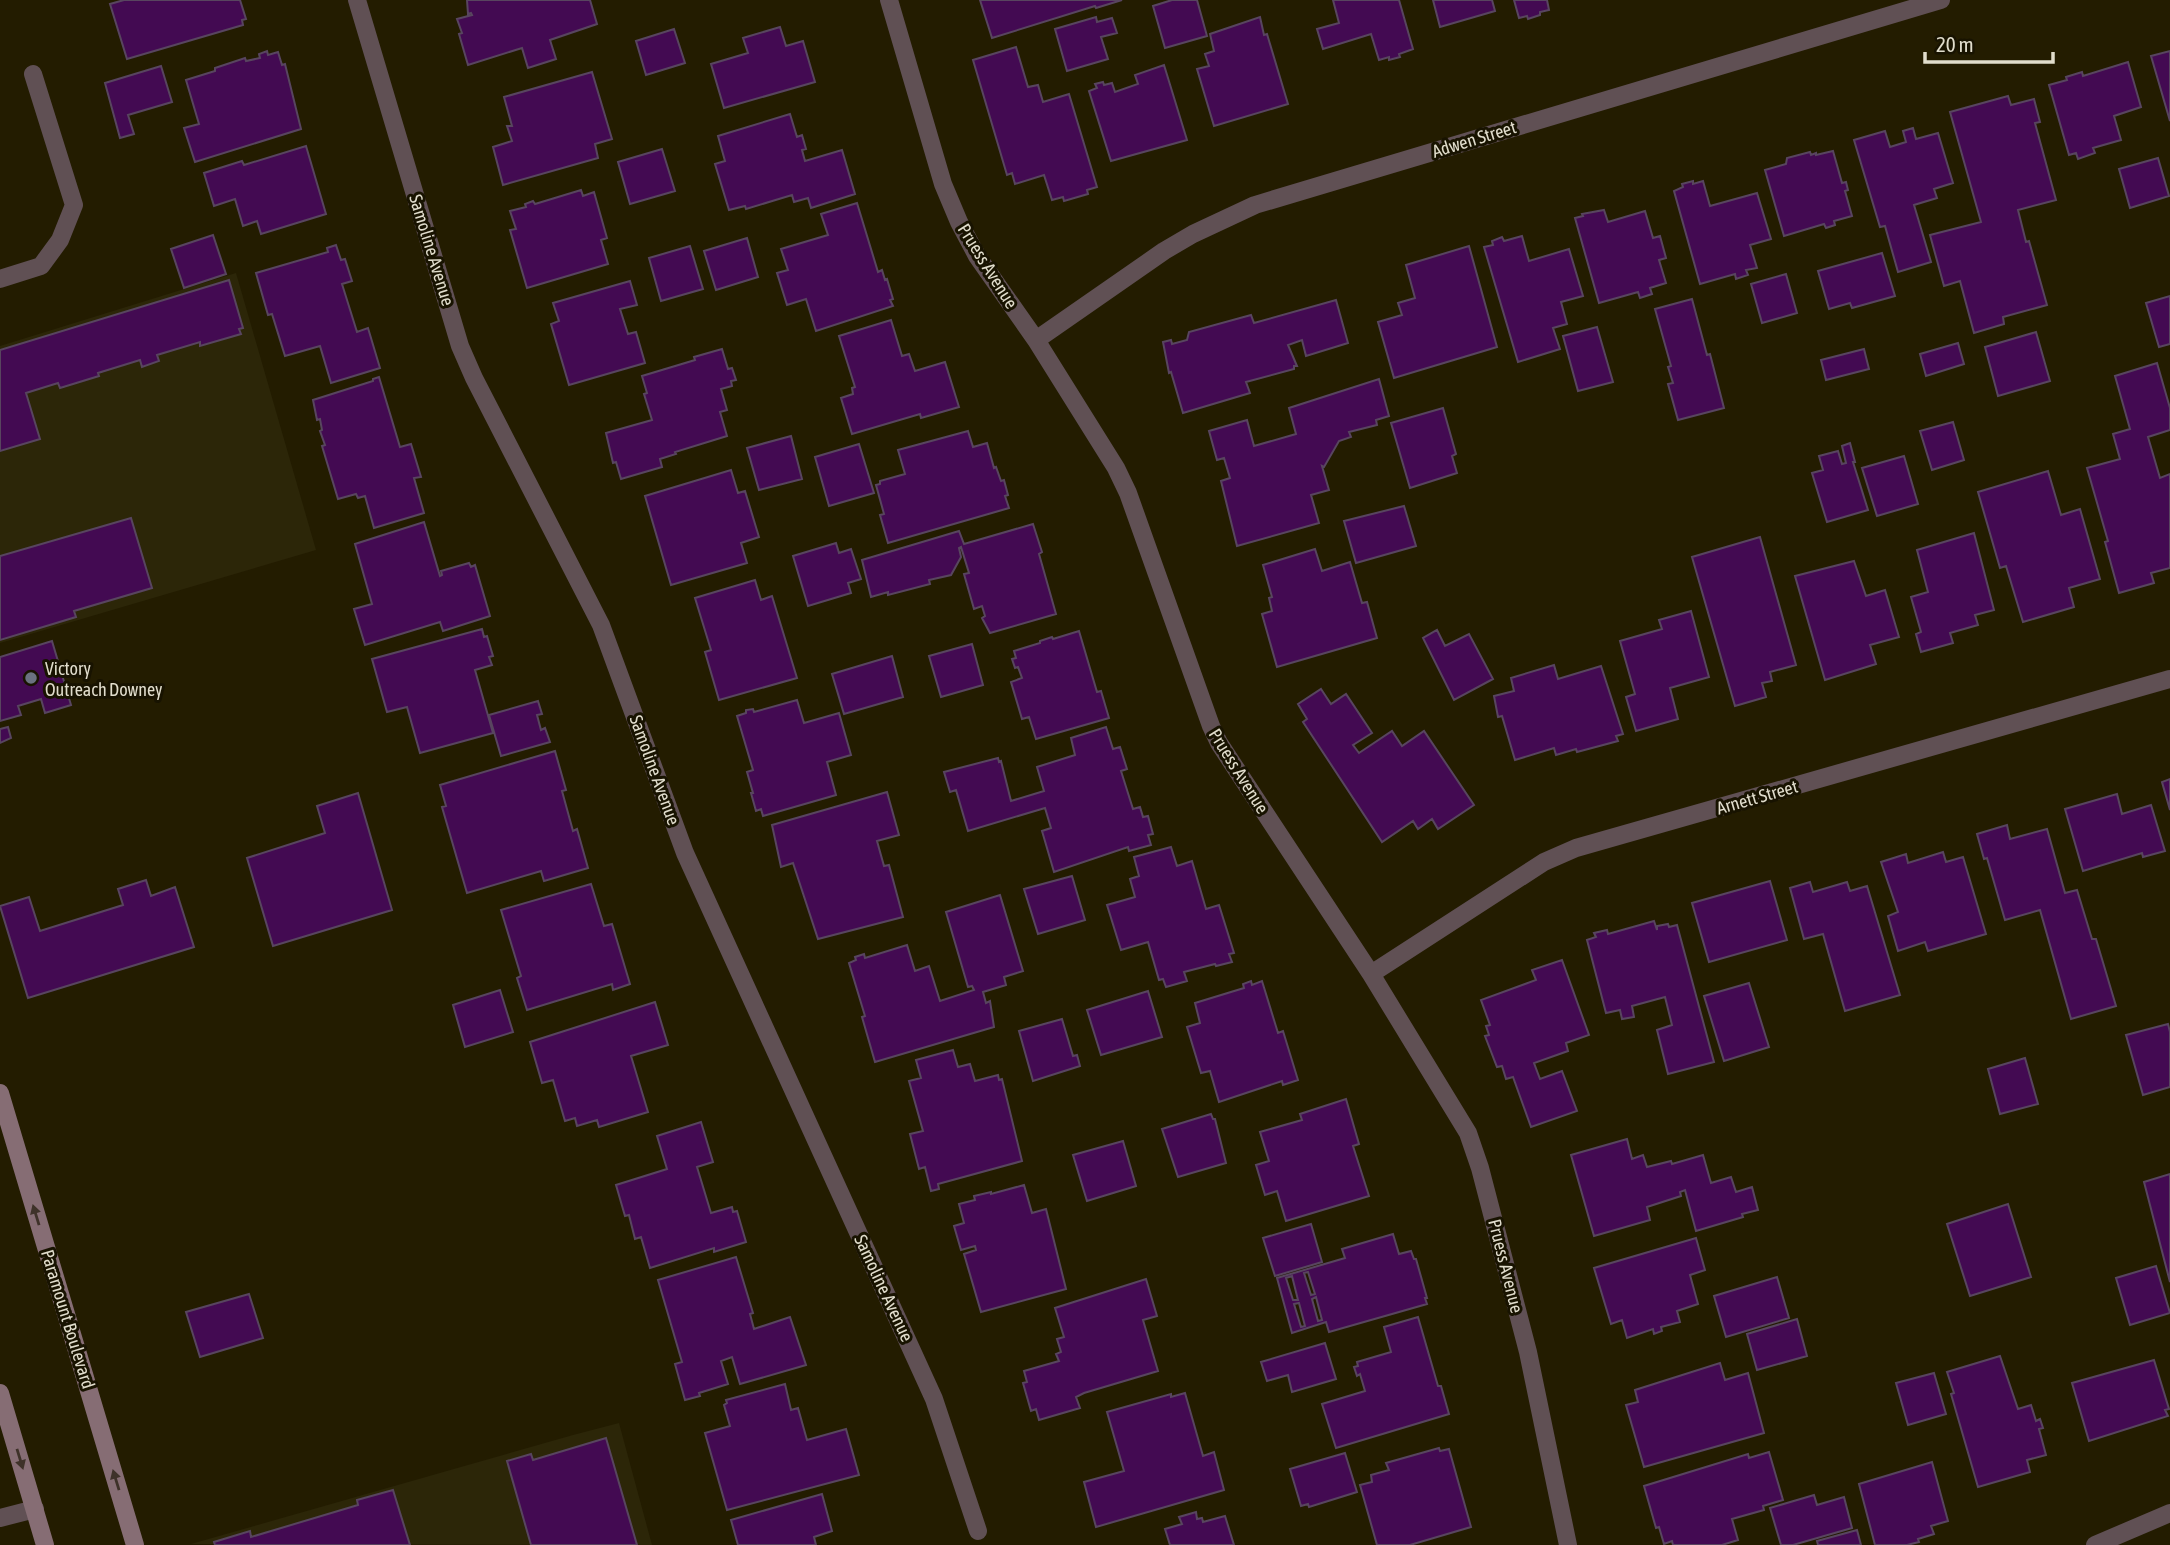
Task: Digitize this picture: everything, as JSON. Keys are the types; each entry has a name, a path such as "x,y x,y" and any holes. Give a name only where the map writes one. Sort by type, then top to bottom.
{"main road":[{"name":"Paramount Boulevard","path":"0,1093 135,1545"},
{"path":"0,1393 45,1545"}],"street":[{"name":"Samoline Avenue","path":"357,0 460,345 474,378 601,625 685,853 934,1399 978,1531"},
{"name":"Pruess Avenue","path":"889,0 943,184 959,222 977,256 1036,340 1116,468 1128,493 1219,743 1371,974 1468,1133 1476,1151 1528,1352 1569,1545"},
{"name":"Adwen Street","path":"1036,340 1164,251 1255,205 1941,0"},
{"path":"0,279 41,266 60,240 74,205 33,75"},
{"name":"Arnett Street","path":"1371,974 1544,862 1576,848 2170,679"},
{"path":"0,1518 35,1509"},
{"path":"2095,1545 2170,1513"}],"shaded area":[{"path":"236,273 316,550 0,643 0,346"},
{"path":"619,1423 652,1545 191,1544 573,1435"}],"building":[{"path":"124,0 240,0 246,19 242,20 243,25 127,59 110,4"},
{"path":"467,0 590,0 597,24 550,40 556,59 528,68 522,48 468,65 457,19 472,15 468,14"},
{"path":"980,0 1122,0 992,38"},
{"path":"1172,0 1197,0 1207,36 1165,48 1153,6"},
{"path":"1333,0 1399,0 1413,49 1399,54 1400,57 1379,60 1371,34 1323,49 1317,29 1339,23"},
{"path":"1433,0 1492,0 1495,11 1440,27"},
{"path":"1514,0 1547,0 1549,10 1528,19 1527,16 1519,18"},
{"path":"1096,17 1097,22 1112,18 1117,33 1101,37 1108,59 1067,71 1055,29"},
{"path":"1260,17 1288,104 1214,126 1197,69 1209,66 1205,54 1214,51 1210,34"},
{"path":"780,27 786,46 803,41 815,82 724,108 711,64 748,53 743,38"},
{"path":"674,29 685,63 646,75 636,41"},
{"path":"1016,47 1028,87 1038,85 1043,102 1069,94 1097,187 1087,190 1088,194 1064,201 1063,197 1052,200 1044,175 1015,184 1012,173 1007,175 973,60"},
{"path":"267,51 268,55 278,52 282,65 285,64 301,129 195,162 184,128 199,124 186,80 245,58 246,61 260,58 259,54"},
{"path":"2170,51 2170,121 2151,56"},
{"path":"2128,62 2141,107 2114,116 2121,140 2093,148 2095,153 2078,159 2076,153 2069,155 2049,85 2082,72 2083,76"},
{"path":"1164,65 1187,140 1111,161 1089,91 1097,88 1095,84 1103,82 1104,85 1112,83 1115,92 1138,84 1135,75"},
{"path":"161,66 172,102 128,115 134,134 120,138 105,83"},
{"path":"592,72 612,139 595,144 598,158 503,185 493,147 512,141 507,126 512,126 504,97"},
{"path":"2008,96 2011,105 2034,99 2040,122 2035,123 2056,200 2018,210 2047,305 2003,317 2004,324 1974,333 1960,281 1944,286 1930,235 1981,222 1950,112"},
{"path":"790,114 797,137 802,135 806,149 802,150 805,161 842,150 855,194 811,208 808,198 794,202 792,195 746,209 745,206 729,210 715,164 725,161 718,136"},
{"path":"1913,128 1916,139 1938,133 1953,183 1934,189 1937,198 1914,205 1931,262 1898,272 1885,226 1880,227 1854,140 1885,131 1890,147 1906,142 1903,131"},
{"path":"306,146 326,214 261,234 257,221 243,226 235,199 214,206 204,173 242,161 244,165"},
{"path":"662,149 675,191 630,204 618,162"},
{"path":"1833,151 1842,183 1846,182 1848,190 1845,191 1852,216 1834,221 1835,225 1826,228 1824,224 1784,236 1765,170 1786,164 1787,158 1810,152 1811,155 1816,155"},
{"path":"2158,158 2169,196 2130,208 2119,169"},
{"path":"1693,181 1693,184 1703,181 1710,206 1757,193 1771,239 1750,245 1757,268 1746,270 1748,275 1736,279 1735,274 1700,284 1674,191 1683,187 1682,184"},
{"path":"581,190 583,196 594,192 607,238 601,240 608,264 527,288 510,230 516,229 510,211 526,207 525,204 533,201 535,204"},
{"path":"857,203 878,272 882,270 885,280 887,279 893,306 816,331 806,299 787,305 777,273 788,270 781,249 828,235 821,214"},
{"path":"1604,210 1608,222 1645,211 1653,238 1660,236 1666,258 1659,260 1666,283 1650,288 1652,294 1640,298 1638,292 1599,303 1575,218"},
{"path":"213,235 226,274 184,288 171,249"},
{"path":"1522,236 1529,261 1569,249 1583,296 1561,302 1567,324 1553,328 1560,349 1518,362 1484,247 1493,245 1492,241 1502,237 1504,241"},
{"path":"747,238 758,277 716,290 704,251"},
{"path":"336,245 341,260 345,259 352,281 342,284 357,332 368,328 380,368 331,383 320,346 285,356 272,314 268,315 256,273 328,252 327,248"},
{"path":"690,246 703,289 661,301 649,258"},
{"path":"1469,246 1497,347 1394,378 1378,322 1402,315 1398,303 1415,298 1406,265"},
{"path":"1882,253 1895,296 1852,308 1850,303 1829,309 1818,271"},
{"path":"1786,274 1797,313 1762,323 1751,284"},
{"path":"229,280 243,328 239,329 241,334 200,346 200,342 157,355 159,361 142,367 140,360 60,388 58,383 26,393 40,439 0,451 0,350"},
{"path":"630,281 637,305 620,309 628,334 636,332 645,363 569,385 551,324 559,321 553,303"},
{"path":"2170,296 2170,344 2159,347 2146,303"},
{"path":"1692,299 1724,408 1678,420 1668,384 1673,383 1668,367 1671,366 1655,309"},
{"path":"1336,300 1348,343 1306,356 1302,340 1288,345 1297,366 1294,366 1294,369 1246,382 1250,393 1183,413 1171,372 1169,373 1163,342 1171,340 1172,344 1187,340 1189,332 1251,315 1254,323"},
{"path":"891,320 902,356 909,354 915,371 945,362 959,407 921,418 920,414 852,434 841,398 853,394 852,388 855,387 839,336"},
{"path":"1597,327 1613,382 1578,391 1563,336"},
{"path":"2036,332 2050,381 1998,396 1985,347"},
{"path":"1958,343 1964,364 1926,376 1920,354"},
{"path":"722,349 728,369 732,368 736,380 731,381 732,386 721,389 727,410 720,412 727,436 675,452 676,454 660,459 662,467 621,479 616,462 613,463 606,433 652,420 642,376"},
{"path":"1864,349 1869,369 1826,380 1821,360"},
{"path":"2157,363 2170,408 2170,430 2148,437 2160,478 2170,474 2170,568 2151,573 2154,583 2119,593 2105,542 2108,541 2087,468 2120,459 2113,434 2130,429 2115,376"},
{"path":"379,377 400,447 411,444 421,477 414,478 424,513 374,528 365,496 358,498 356,494 338,499 322,446 325,445 320,431 320,419 317,420 313,400"},
{"path":"1379,379 1389,416 1376,420 1377,425 1349,432 1351,437 1339,441 1324,467 1322,466 1329,490 1311,495 1319,523 1237,546 1221,481 1230,478 1224,458 1217,460 1209,431 1247,420 1254,446 1296,434 1289,408"},
{"path":"1443,408 1456,454 1452,456 1457,473 1410,488 1391,423"},
{"path":"1953,422 1964,460 1932,470 1920,431"},
{"path":"968,431 973,447 987,443 994,468 996,467 1001,481 1004,480 1009,508 888,543 880,515 884,514 876,485 880,484 880,481 905,474 898,450"},
{"path":"791,436 802,479 759,490 747,448"},
{"path":"1850,443 1868,510 1827,522 1812,473 1823,470 1819,456 1838,451 1842,464 1846,463 1842,446"},
{"path":"859,444 874,493 829,506 815,457"},
{"path":"1904,456 1918,504 1877,516 1862,468"},
{"path":"731,470 738,493 745,491 759,537 741,543 747,563 671,585 645,496"},
{"path":"2048,471 2061,515 2080,509 2100,579 2069,588 2074,607 2023,622 2006,566 2000,568 1978,492"},
{"path":"1404,506 1416,546 1356,563 1344,521"},
{"path":"131,518 152,588 74,611 76,617 0,640 0,556"},
{"path":"424,522 440,576 441,571 469,563 471,567 475,565 490,616 443,631 440,622 365,645 354,609 372,604 355,544"},
{"path":"1033,524 1056,614 990,633 982,618 985,616 982,606 974,609 964,574 969,573 961,547 961,557 951,575 929,580 930,584 871,597 862,560 959,531 964,544"},
{"path":"1974,533 1994,610 1975,615 1978,625 1950,633 1953,643 1921,652 1916,634 1921,632 1911,597 1928,592 1917,550"},
{"path":"1760,537 1796,665 1770,672 1772,681 1762,683 1766,697 1735,706 1692,557"},
{"path":"836,543 839,553 851,549 861,579 848,583 851,593 808,606 793,556"},
{"path":"1315,549 1322,571 1350,562 1362,603 1367,602 1377,638 1277,667 1262,614 1272,611 1269,598 1272,597 1263,565"},
{"path":"1854,561 1866,596 1885,590 1899,637 1870,645 1876,664 1825,680 1795,576"},
{"path":"755,580 761,600 772,596 797,678 719,700 705,652 711,650 695,598"},
{"path":"1691,611 1709,677 1670,688 1678,719 1636,731 1626,697 1635,694 1620,641 1662,629 1659,620"},
{"path":"482,629 493,656 489,657 492,665 475,670 493,733 420,753 407,707 387,712 372,659"},
{"path":"1437,630 1445,646 1469,634 1493,679 1454,700 1423,638"},
{"path":"1079,631 1097,692 1101,691 1109,718 1036,739 1029,717 1022,719 1011,682 1022,678 1012,659 1016,658 1014,651 1052,637 1053,639"},
{"name":"Victory Outreach Downey","path":"52,641 71,705 45,713 41,699 18,706 21,715 0,721 0,657"},
{"path":"972,644 983,685 941,697 929,656"},
{"path":"892,656 903,697 844,714 832,674"},
{"path":"1554,665 1558,679 1601,666 1623,734 1616,736 1618,741 1577,752 1576,749 1556,755 1554,748 1515,760 1502,716 1498,717 1494,696 1514,691 1511,678"},
{"path":"1321,689 1331,704 1346,694 1372,733 1353,745 1359,753 1392,731 1402,746 1424,731 1474,805 1438,829 1432,819 1418,829 1413,821 1382,842 1303,722 1307,719 1298,704"},
{"path":"797,700 804,723 839,713 851,755 827,762 836,795 763,816 761,809 756,811 751,793 747,772 753,770 737,716 746,713 746,710 753,709 754,712"},
{"path":"538,701 542,714 537,715 541,730 545,728 550,742 501,756 489,715"},
{"name":"Victory Outreach Downey","path":"8,727 11,738 0,743 0,729"},
{"path":"1106,727 1113,749 1120,747 1127,769 1121,771 1133,809 1140,807 1143,817 1148,816 1153,834 1148,835 1151,845 1129,851 1128,847 1054,872 1042,831 1051,828 1045,808 968,831 956,790 950,792 944,772 998,758 1011,801 1044,791 1037,767 1075,755 1071,738"},
{"path":"555,751 566,790 562,791 573,831 577,829 588,868 544,881 541,871 467,893 442,807 446,806 440,785"},
{"path":"2170,779 2170,810 2162,782"},
{"path":"887,792 899,835 877,841 884,866 889,865 903,917 818,939 793,863 781,867 772,825"},
{"path":"358,793 392,910 273,946 247,858 325,833 317,806"},
{"path":"2117,794 2122,814 2151,805 2165,851 2143,857 2142,853 2083,871 2065,809"},
{"path":"2007,825 2010,839 2047,829 2065,893 2077,890 2092,939 2096,939 2116,1006 2071,1019 2040,910 2005,920 1977,834"},
{"path":"1171,847 1177,866 1192,861 1206,909 1219,905 1234,953 1229,954 1232,962 1184,972 1187,981 1166,987 1163,979 1159,980 1148,942 1121,950 1107,905 1135,897 1130,879 1139,876 1134,857"},
{"path":"1943,852 1946,862 1963,857 1986,934 1928,951 1925,942 1898,951 1888,916 1898,912 1881,862 1906,854 1908,863"},
{"path":"1072,876 1085,920 1038,934 1024,889"},
{"path":"146,880 151,896 175,887 194,947 28,998 0,906 29,897 40,931 123,905 118,889"},
{"path":"1770,881 1787,940 1709,962 1692,903"},
{"path":"1810,882 1813,892 1847,882 1850,891 1867,886 1900,995 1845,1011 1823,934 1804,939 1790,888"},
{"path":"591,884 604,926 612,924 630,984 613,990 612,984 527,1010 517,978 521,976 501,910"},
{"path":"1000,895 1023,971 1004,977 1006,985 983,992 986,1003 990,1001 994,1027 875,1062 849,963 864,954 865,958 907,945 915,971 929,966 940,1001 974,990 972,986 968,987 946,912"},
{"path":"1654,921 1657,930 1657,926 1677,925 1714,1062 1668,1074 1657,1030 1672,1025 1665,997 1632,1006 1634,1017 1622,1019 1620,1010 1606,1013 1587,940 1596,937 1594,933 1607,930 1608,934"},
{"path":"1562,960 1589,1035 1566,1043 1568,1051 1534,1063 1540,1079 1562,1071 1577,1111 1531,1127 1513,1077 1506,1079 1502,1066 1497,1067 1485,1036 1489,1035 1486,1026 1490,1025 1481,1000 1536,980 1532,970"},
{"path":"1251,981 1252,985 1262,981 1278,1033 1283,1031 1298,1080 1283,1085 1282,1081 1219,1102 1210,1071 1201,1073 1187,1027 1200,1023 1195,1003 1244,988 1243,984"},
{"path":"1749,983 1769,1047 1724,1061 1704,996"},
{"path":"500,990 513,1032 465,1047 453,1005"},
{"path":"1148,991 1162,1037 1101,1055 1087,1010"},
{"path":"655,1002 668,1045 631,1056 648,1112 599,1127 597,1120 577,1126 575,1118 565,1121 553,1080 542,1083 530,1042"},
{"path":"1062,1019 1073,1056 1077,1055 1080,1066 1033,1081 1019,1031"},
{"path":"2168,1024 2170,1087 2143,1095 2126,1035"},
{"path":"953,1050 958,1067 970,1064 975,1081 998,1075 999,1080 1002,1079 1022,1161 938,1184 939,1189 931,1191 925,1167 919,1169 910,1134 923,1131 909,1081 921,1078 916,1060"},
{"path":"2025,1058 2038,1104 2000,1114 1988,1069"},
{"path":"1346,1099 1359,1144 1353,1146 1369,1196 1286,1221 1277,1191 1265,1195 1256,1165 1269,1161 1260,1132 1302,1120 1300,1114"},
{"path":"1211,1114 1215,1119 1226,1163 1178,1177 1162,1129"},
{"path":"701,1122 713,1162 697,1167 711,1213 732,1207 733,1212 737,1211 746,1242 714,1252 714,1248 650,1268 641,1237 635,1239 629,1215 625,1216 616,1185 667,1169 657,1136"},
{"path":"1627,1139 1632,1159 1643,1155 1647,1167 1671,1161 1672,1164 1703,1155 1711,1183 1731,1177 1736,1192 1752,1187 1758,1210 1696,1231 1685,1190 1680,1192 1681,1196 1647,1207 1650,1220 1594,1236 1571,1155"},
{"path":"1123,1141 1136,1186 1087,1201 1073,1155"},
{"path":"2170,1174 2170,1282 2144,1182"},
{"path":"1024,1185 1032,1213 1046,1209 1066,1289 981,1312 964,1254 976,1250 975,1246 961,1250 954,1226 964,1223 959,1204 975,1200 974,1196"},
{"path":"2008,1204 2031,1277 1970,1296 1947,1224"},
{"path":"1311,1224 1322,1262 1275,1276 1263,1238"},
{"path":"1393,1234 1399,1254 1411,1251 1416,1259 1427,1304 1329,1332 1326,1322 1292,1333 1277,1278 1345,1258 1342,1249","holes":["1308,1272 1315,1294 1311,1295 1304,1273","1292,1276 1298,1300 1293,1300 1286,1278","1316,1297 1322,1320 1318,1321 1312,1299","1299,1303 1305,1326 1301,1327 1294,1304"]},
{"path":"1696,1238 1705,1270 1690,1275 1698,1304 1677,1311 1680,1322 1661,1327 1662,1331 1654,1334 1653,1329 1627,1338 1622,1320 1611,1324 1594,1268"},
{"path":"736,1257 753,1313 750,1314 754,1329 790,1317 806,1365 740,1384 732,1357 721,1361 728,1384 685,1400 675,1364 682,1362 658,1280"},
{"path":"2156,1266 2170,1313 2130,1325 2116,1278"},
{"path":"1777,1277 1789,1318 1726,1337 1714,1296"},
{"path":"1146,1279 1157,1316 1143,1320 1158,1371 1084,1393 1076,1397 1080,1408 1039,1420 1036,1409 1031,1411 1023,1383 1027,1382 1024,1371 1059,1361 1056,1354 1061,1352 1057,1339 1064,1337 1055,1308"},
{"path":"249,1294 263,1338 200,1357 186,1312"},
{"path":"1418,1317 1449,1414 1336,1448 1322,1404 1365,1391 1360,1374 1357,1376 1354,1367 1358,1366 1357,1362 1391,1352 1384,1327"},
{"path":"1797,1319 1807,1356 1757,1370 1747,1334"},
{"path":"1325,1343 1336,1379 1292,1392 1288,1375 1267,1381 1261,1362"},
{"path":"2000,1356 2018,1409 2031,1405 2036,1421 2040,1419 2043,1428 2039,1429 2046,1455 2027,1460 2030,1472 1978,1487 1947,1372"},
{"path":"2154,1360 2169,1409 2165,1410 2168,1416 2089,1441 2072,1383"},
{"path":"1720,1363 1725,1380 1748,1373 1764,1433 1644,1467 1626,1405 1638,1402 1635,1390"},
{"path":"1934,1373 1946,1414 1908,1425 1896,1383"},
{"path":"785,1384 791,1410 798,1408 807,1440 846,1429 859,1475 727,1510 705,1433 730,1426 724,1405 726,1400"},
{"path":"1185,1393 1203,1456 1214,1452 1224,1490 1096,1527 1084,1482 1124,1471 1107,1412 1171,1394 1171,1397"},
{"path":"606,1438 637,1545 531,1545 507,1461 531,1454 533,1460"},
{"path":"1439,1448 1440,1451 1449,1449 1471,1527 1410,1545 1377,1545 1360,1485 1372,1482 1371,1475 1389,1470 1386,1463"},
{"path":"1769,1452 1783,1500 1763,1506 1764,1510 1732,1519 1738,1540 1722,1545 1673,1545 1672,1541 1664,1544 1659,1527 1656,1528 1644,1486 1748,1454 1749,1458"},
{"path":"1345,1453 1357,1492 1309,1507 1308,1504 1301,1506 1290,1469"},
{"path":"1932,1462 1948,1521 1931,1526 1934,1534 1918,1539 1919,1542 1907,1545 1875,1545 1859,1484"},
{"path":"393,1490 410,1545 215,1545 214,1542 250,1531 251,1537 358,1505 357,1500"},
{"path":"822,1494 832,1531 814,1537 816,1545 738,1545 731,1520"},
{"path":"1814,1495 1817,1505 1844,1497 1852,1528 1793,1545 1781,1545 1770,1508"},
{"path":"1196,1512 1197,1519 1202,1518 1203,1522 1225,1516 1234,1545 1170,1545 1165,1529 1182,1524 1179,1517"},
{"path":"1857,1530 1861,1545 1818,1545 1817,1541"}],"place":[{"name":"Victory Outreach Downey","path":"31,678"}]}
